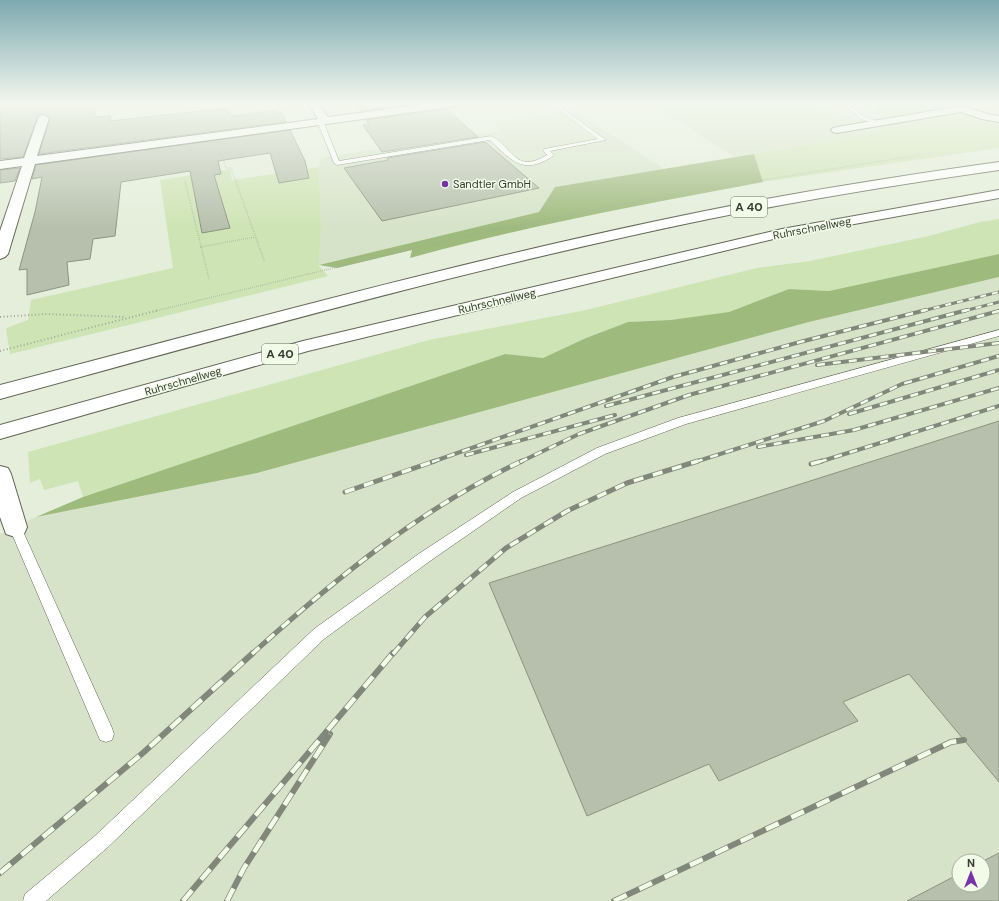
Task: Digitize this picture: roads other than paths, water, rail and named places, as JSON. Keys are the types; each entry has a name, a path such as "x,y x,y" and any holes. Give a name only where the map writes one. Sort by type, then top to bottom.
{"main road":[{"path":"0,254 34,145"},
{"path":"0,165 146,145"},
{"name":"A 40","path":"0,392 348,298 516,257 754,206 999,166"},
{"name":"Ruhrschnellweg","path":"0,432 303,347 767,237 894,212 999,194"},
{"path":"0,474 15,527"}],"lane":[{"path":"331,145 337,163 448,145"},
{"path":"499,145 518,161 527,163 544,160 551,155 546,150 574,145"},
{"path":"32,901 102,841 319,634 425,557 517,495 601,451 682,420 999,333"},
{"path":"15,527 106,734"}],"railway":[{"path":"924,310 999,292"},
{"path":"964,311 999,302"},
{"path":"432,462 673,377 800,342 924,310"},
{"path":"606,406 967,310"},
{"path":"521,462 579,434 689,395 999,311"},
{"path":"817,365 999,343"},
{"path":"695,462 824,421 902,384 999,356"},
{"path":"849,414 999,370"},
{"path":"758,447 854,430 999,388"},
{"path":"819,462 999,406"},
{"path":"466,455 615,415"},
{"path":"345,492 435,461"},
{"path":"393,654 425,617 506,548 567,511 627,483 698,461"},
{"path":"811,464 822,461"},
{"path":"252,654 315,599 380,547 449,501 521,462"},
{"path":"0,873 144,752 253,653"},
{"path":"183,901 393,653"},
{"path":"227,901 244,868 330,734"},
{"path":"614,901 951,742 964,740"}],"place":[{"name":"Sandtler GmbH","path":"445,184"}]}
